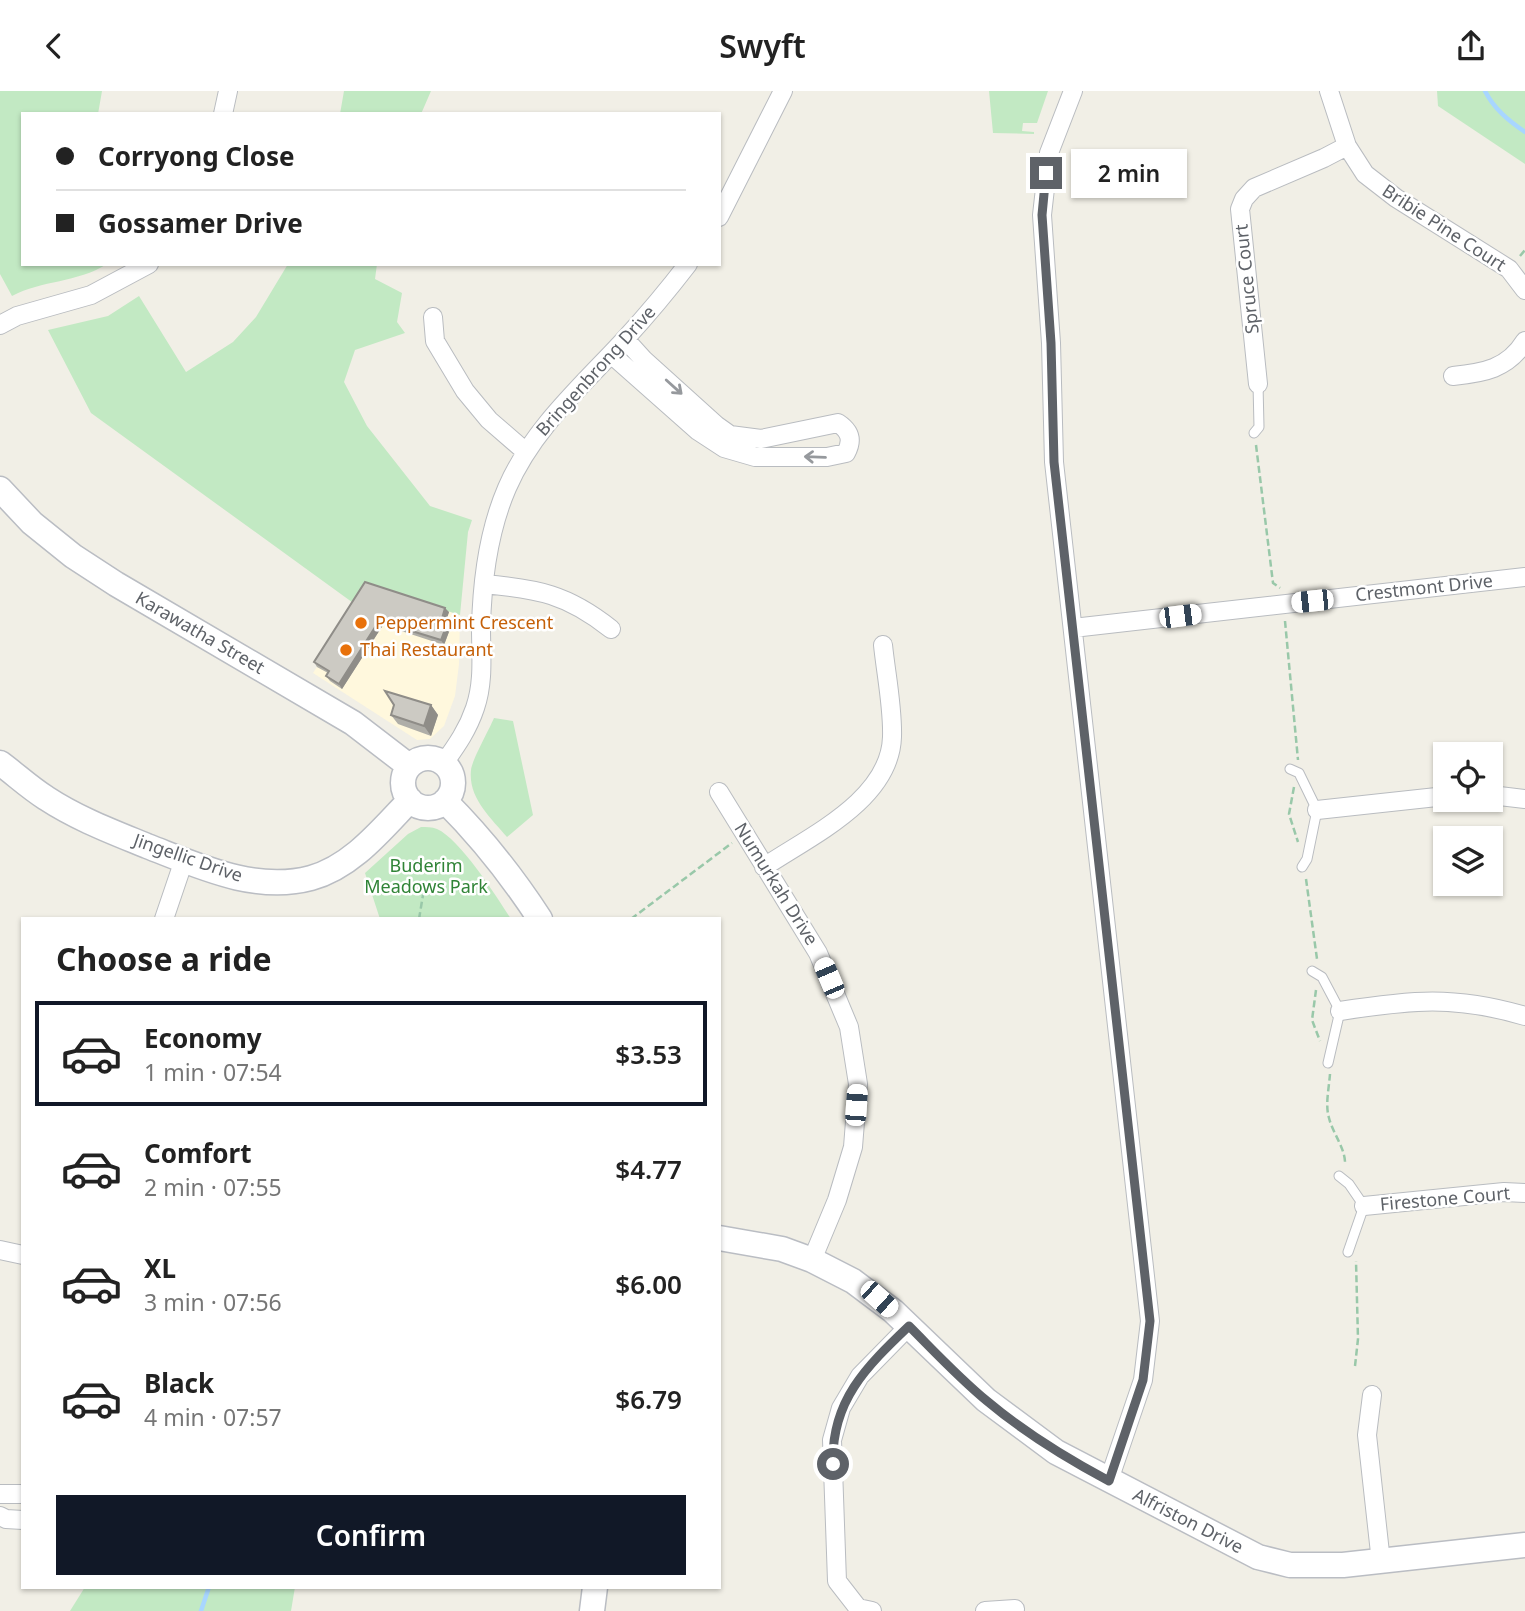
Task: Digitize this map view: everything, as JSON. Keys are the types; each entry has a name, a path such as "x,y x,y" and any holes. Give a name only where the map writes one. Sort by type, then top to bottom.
{"street":[{"path":"223,112 228,91"},
{"path":"721,213 783,91"},
{"path":"1073,91 1049,153 1042,215 1051,343 1054,462 1150,1321 1143,1380 1109,1481"},
{"name":"Bribie Pine Court","path":"1329,91 1347,146 1365,174 1379,186 1509,269 1525,290"},
{"name":"Spruce Court","path":"1258,384 1240,209 1244,199 1254,188 1347,146"},
{"path":"0,325 17,316 91,295 145,266"},
{"name":"Bringenbrong Drive","path":"444,763 463,736 476,706 482,677 484,584 488,549 508,487 526,452 546,423 625,339 686,266"},
{"path":"433,317 435,341 465,391 489,421 526,452"},
{"path":"611,354 698,432 724,448 755,457 827,457 846,453 850,446 850,437 838,423 761,439 730,435 644,360 625,339"},
{"path":"1453,376 1489,372 1512,358 1525,341"},
{"name":"Karawatha Street","path":"0,489 32,523 73,556 353,723 409,766"},
{"name":"Crestmont Drive","path":"1073,628 1525,577"},
{"path":"484,584 537,590 558,596 581,607 611,629"},
{"path":"764,867 858,805 883,775 892,738 883,645"},
{"path":"430,757 444,763 453,778 451,794 439,806 424,808 410,800 403,787 409,766 415,761 430,757"},
{"name":"Jingellic Drive","path":"0,763 46,798 91,823 229,876 267,883 312,878 351,858 410,800"},
{"name":"Numurkah Drive","path":"719,792 818,953 849,1027 858,1084 853,1147 837,1200 812,1260"},
{"path":"1503,796 1525,799"},
{"path":"1317,810 1433,797"},
{"path":"445,801 485,843 539,917"},
{"path":"165,917 184,860"},
{"path":"1340,1010 1436,1000 1483,1005 1525,1016"},
{"name":"Firestone Court","path":"1364,1206 1504,1192 1525,1193"},
{"name":"Alfriston Drive","path":"721,1238 757,1243 812,1260 860,1286 909,1326 986,1400 1056,1452 1258,1556 1290,1565 1343,1565 1525,1545"},
{"path":"0,1250 21,1255"},
{"path":"872,1611 858,1608 837,1581 832,1440 841,1408 860,1376 909,1326"},
{"path":"1371,1395 1367,1435 1381,1562"},
{"path":"0,1494 21,1494"},
{"path":"0,1516 21,1520"},
{"path":"592,1611 595,1589"},
{"path":"985,1611 1015,1609"}],"lane":[{"name":"Spruce Court","path":"1254,433 1259,427 1258,384"},
{"path":"1293,770 1317,810 1303,866"},
{"path":"1315,972 1340,1010 1328,1063"},
{"path":"1341,1177 1364,1206 1350,1248"}],"path":[{"path":"1254,433 1273,583 1285,590"},
{"path":"1286,615 1284,632 1299,756 1293,770 1289,814 1303,866 1315,972 1312,1020 1331,1070 1328,1115 1345,1157 1341,1177"},
{"path":"634,917 744,833"},
{"path":"419,917 423,895"},
{"path":"1350,1248 1356,1246 1358,1339 1355,1366"}],"shaded area":[{"path":"368,586 460,615 455,696 444,726 430,739 417,740 313,673"}],"green space":[{"path":"0,91 102,91 98,112 21,112 21,266 103,266 84,275 35,287 12,296 0,274"},
{"path":"344,91 431,91 422,112 340,112"},
{"path":"989,91 1048,91 1037,123 1023,123 1022,131 1034,134 993,133"},
{"path":"1437,91 1525,91 1525,164 1438,106"},
{"path":"287,266 377,266 375,279 402,293 397,322 405,333 355,350 344,382 367,426 430,506 472,520 468,532 460,615 369,586 356,605 91,413 48,330 108,316 139,296 186,372 233,342 256,317"},
{"path":"494,718 513,721 533,815 507,837 482,807 471,780 472,765"},
{"name":"Buderim Meadows Park","path":"421,827 431,827 446,835 477,869 510,917 379,917 365,873 408,834"},
{"path":"84,1589 295,1589 291,1611 70,1611"}],"building":[{"path":"365,582 445,608 441,622 447,624 441,640 379,621 339,684 326,676 329,671 314,662"},
{"path":"385,691 431,705 424,726 391,715 394,705"}],"waterway":[{"path":"1485,91 1502,114 1525,132"},
{"path":"201,1611 208,1589"}],"place":[{"name":"Peppermint Crescent","path":"361,623"},
{"name":"Thai Restaurant","path":"346,650"}],"route":[{"path":"833,1464 832,1440 841,1408 860,1376 909,1326 986,1400 1010,1419 1056,1452 1109,1481 1143,1380 1150,1321 1054,462 1051,343 1042,215 1046,173"}]}
